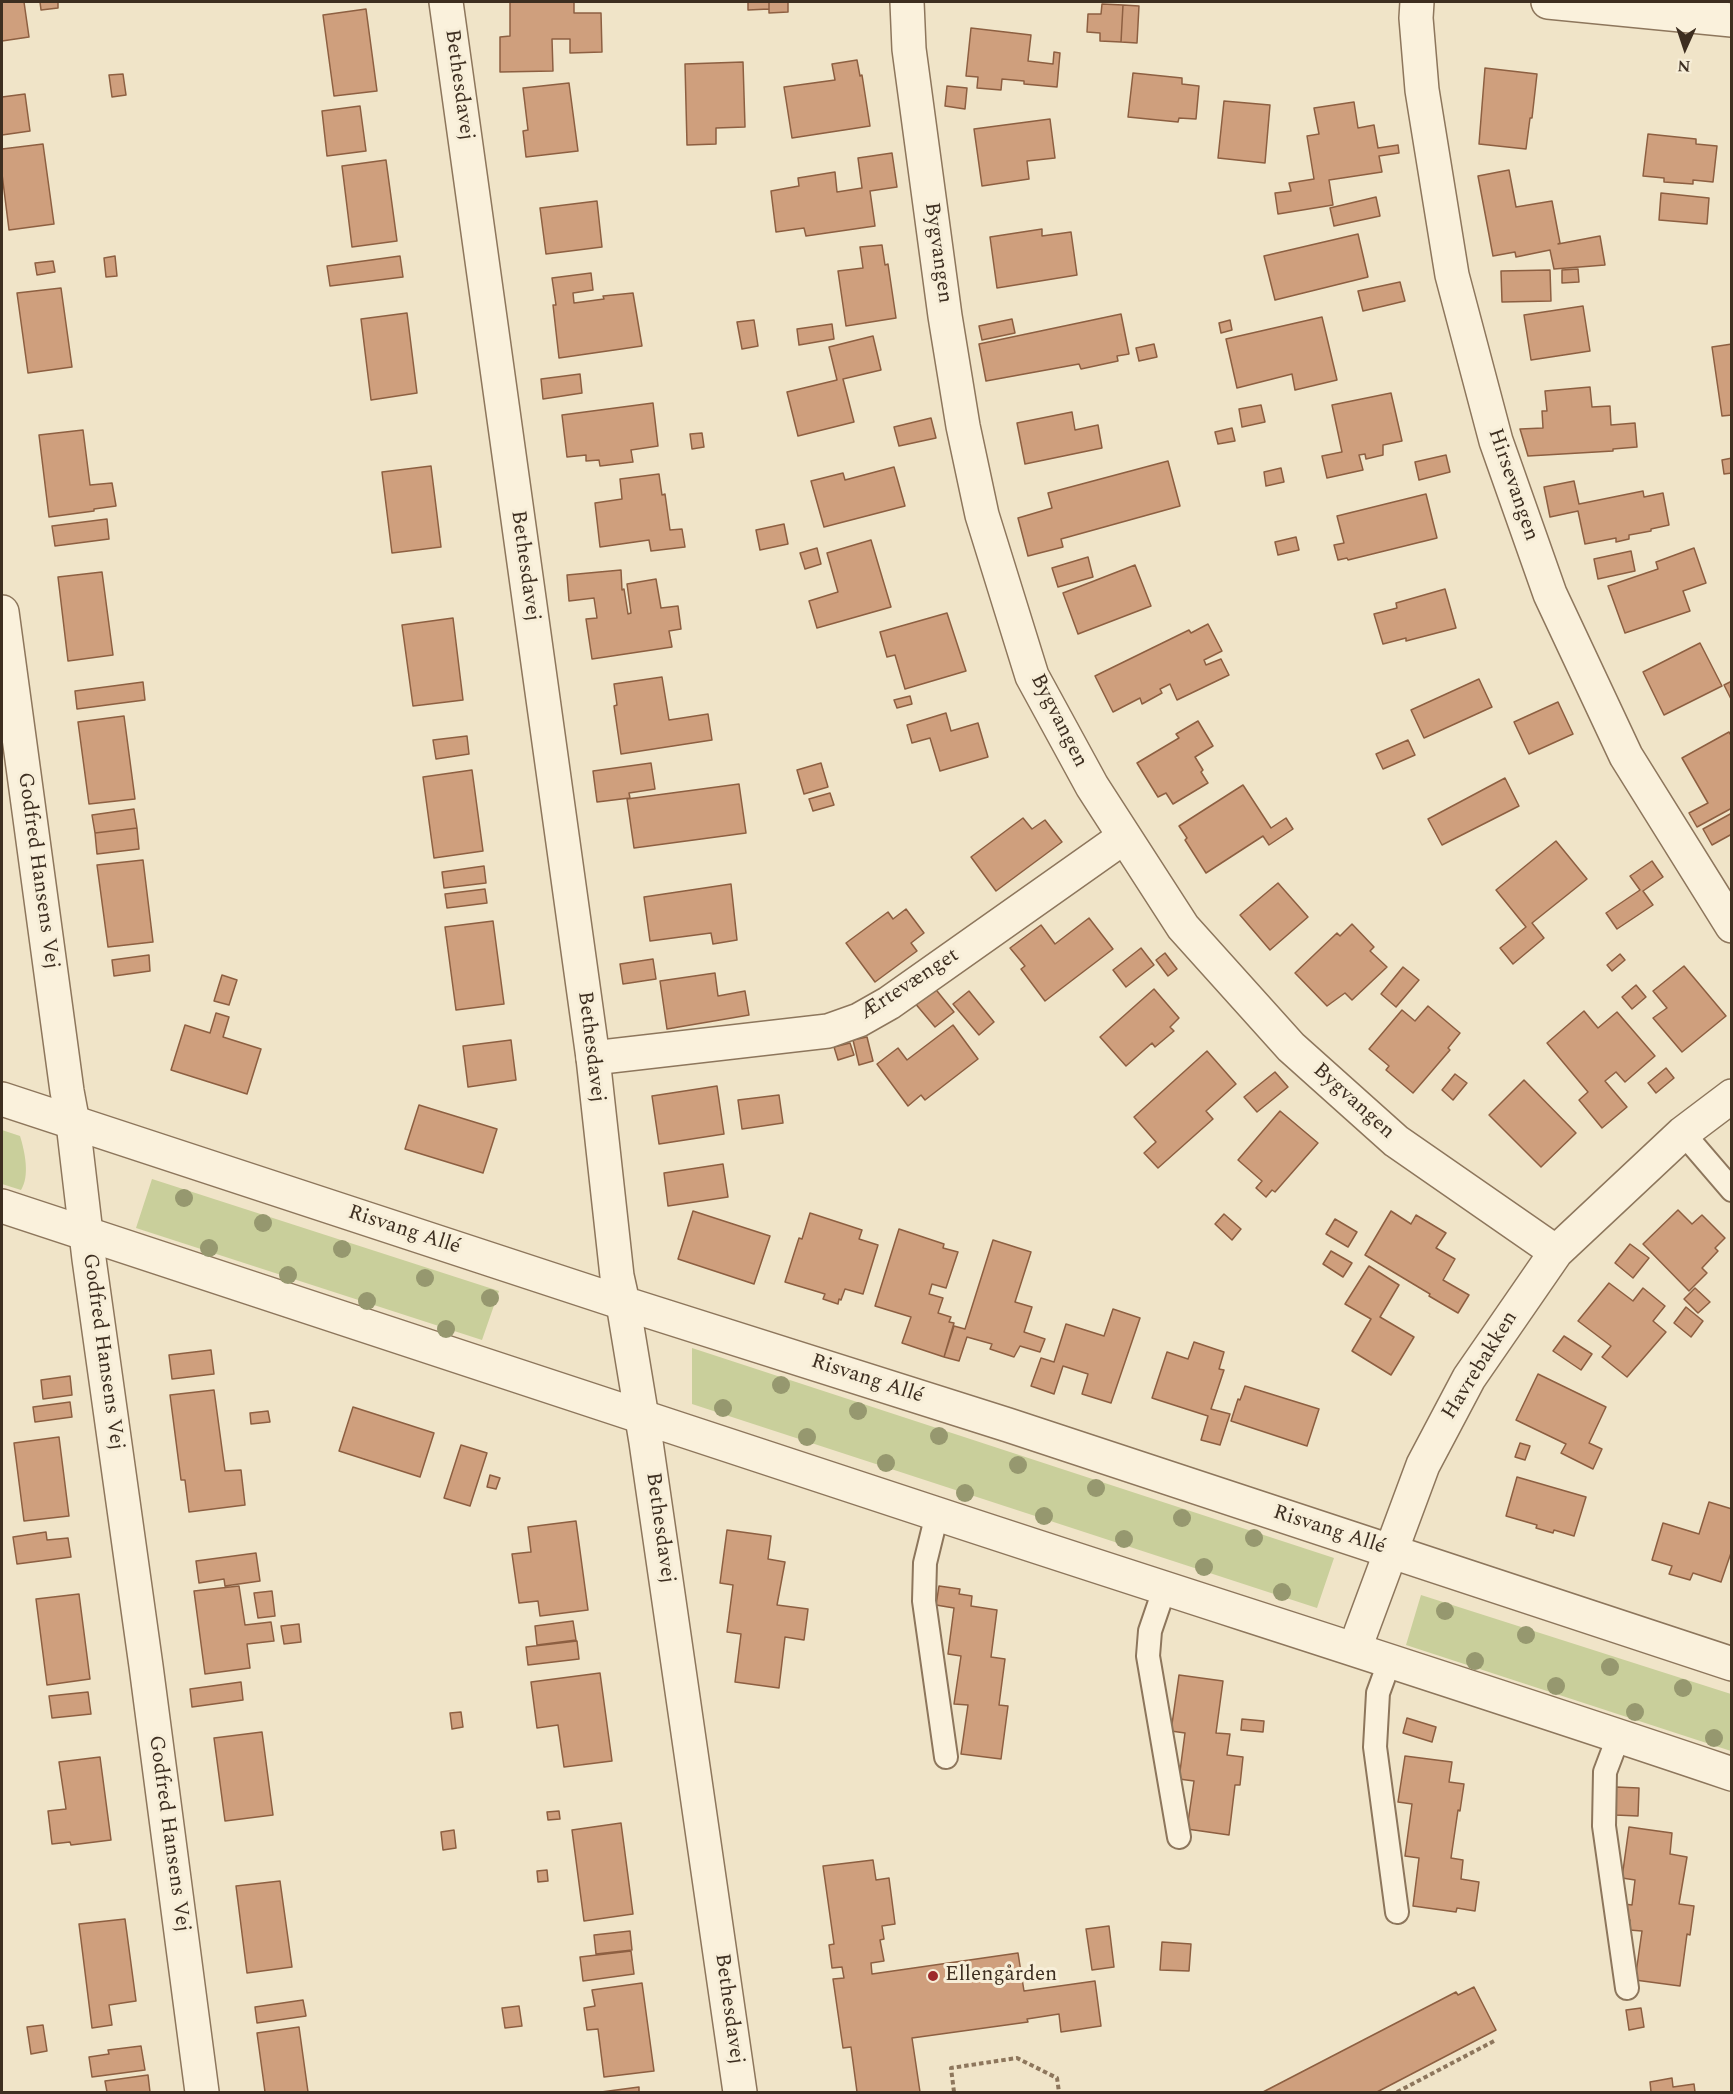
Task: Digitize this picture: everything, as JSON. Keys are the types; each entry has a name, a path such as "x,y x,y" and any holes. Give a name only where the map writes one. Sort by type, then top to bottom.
{"street":[{"name":"Bethesdavej","path":"446,2 593,1058 617,1276 642,1417 740,2092"},
{"name":"Bygvangen","path":"907,2 909,49 945,316 963,426 982,515 1032,676 1092,786 1183,927 1291,1047 1396,1141 1556,1252"},
{"name":"Hirsevangen","path":"1417,2 1416,18 1422,90 1452,275 1496,441 1550,594 1626,756 1731,926"},
{"path":"1548,2 1731,20"},
{"name":"Godfred Hansens Vej","path":"2,612 73,1123 202,2092"},
{"name":"Ærtevænget","path":"593,1058 828,1031 859,1020 889,1003 1124,837"},
{"name":"Havrebakken","path":"1355,1648 1423,1465 1469,1377 1556,1252 1683,1133 1731,1096"},
{"name":"Risvang Allé","path":"2,1099 622,1303 1019,1429 1731,1664"},
{"path":"2,1206 937,1514 1355,1648 1731,1774"}],"lane":[{"path":"1683,1133 1731,1190"},
{"path":"937,1514 925,1563 924,1601 946,1757"},
{"path":"1165,1587 1150,1631 1148,1656 1179,1837"},
{"path":"1390,1660 1378,1693 1375,1747 1397,1912"},
{"path":"1619,1736 1605,1772 1604,1826 1627,1988"}],"path":[{"path":"1397,2092 1496,2040"},
{"path":"954,2092 951,2068 1017,2058 1057,2078 1059,2092"}],"green space":[{"path":"2,1130 20,1136 26,1171 21,1190 2,1184"},
{"path":"152,1179 499,1291 482,1340 136,1228"},
{"path":"692,1348 1334,1558 1317,1608 692,1404"},
{"path":"1421,1595 1731,1694 1731,1751 1406,1645"}],"building":[{"path":"2,2 24,2 29,37 2,41"},
{"path":"40,2 58,2 58,8 41,10"},
{"path":"510,2 574,2 574,13 601,13 602,52 570,53 570,39 552,39 553,71 500,72 500,37 510,36"},
{"path":"748,2 769,2 769,9 748,10"},
{"path":"769,2 788,2 788,12 769,13"},
{"path":"1102,4 1123,5 1121,42 1100,41 1100,33 1087,32 1088,14 1101,14"},
{"path":"1123,5 1139,6 1137,43 1121,42"},
{"path":"366,9 377,91 334,96 323,15"},
{"path":"971,28 1031,35 1028,61 1053,64 1054,52 1060,53 1057,87 1002,79 1001,90 977,88 978,77 966,76"},
{"path":"857,60 860,76 862,75 870,126 792,138 784,87 835,80 832,64"},
{"path":"743,62 745,127 716,128 716,144 687,145 685,64"},
{"path":"1485,68 1537,74 1526,149 1479,144"},
{"path":"1133,73 1182,78 1182,84 1199,86 1196,119 1179,118 1178,122 1128,117"},
{"path":"123,74 126,95 112,97 109,75"},
{"path":"569,83 578,151 526,157 523,131 528,130 523,88"},
{"path":"947,86 967,88 965,109 945,106"},
{"path":"25,94 30,131 2,135 2,97"},
{"path":"1224,101 1270,105 1265,163 1218,158"},
{"path":"1354,102 1358,128 1374,125 1378,148 1398,145 1399,153 1379,156 1382,172 1329,180 1333,205 1278,214 1275,193 1291,191 1289,183 1314,179 1307,136 1319,134 1314,108"},
{"path":"360,106 366,151 327,156 322,111"},
{"path":"1050,119 1055,158 1027,161 1029,179 982,186 974,129"},
{"path":"1648,134 1696,139 1696,144 1717,146 1713,182 1693,180 1693,184 1664,182 1664,178 1643,176"},
{"path":"43,144 54,224 9,230 2,174 2,149"},
{"path":"892,153 897,187 870,191 875,226 806,236 804,228 776,232 771,191 799,186 798,178 835,172 837,192 862,188 858,158"},
{"path":"386,160 397,241 352,247 342,166"},
{"path":"1509,170 1516,207 1552,201 1560,243 1558,244 1600,236 1605,265 1554,269 1550,250 1516,257 1515,252 1493,256 1478,176"},
{"path":"1661,193 1709,198 1707,224 1659,220"},
{"path":"1376,197 1380,216 1334,226 1330,208"},
{"path":"597,201 602,247 546,254 540,208"},
{"path":"1042,229 1042,236 1071,232 1077,275 997,288 990,237"},
{"path":"1358,234 1368,277 1275,300 1264,256"},
{"path":"882,245 885,265 888,264 896,318 846,326 838,271 863,268 860,247"},
{"path":"115,256 117,276 106,277 104,258"},
{"path":"400,256 403,277 330,286 327,266"},
{"path":"53,261 55,272 37,275 35,263"},
{"path":"1578,269 1579,282 1562,283 1562,270"},
{"path":"1550,270 1551,301 1502,302 1501,271"},
{"path":"591,273 593,290 573,293 574,303 604,299 603,296 633,293 642,346 559,358 552,278"},
{"path":"1400,282 1405,301 1363,311 1358,291"},
{"path":"61,288 72,367 28,373 17,293"},
{"path":"1583,306 1590,351 1531,360 1524,315"},
{"path":"407,313 417,393 371,400 361,319"},
{"path":"1121,314 1129,354 1117,356 1118,361 1081,369 1079,364 986,381 979,344"},
{"path":"1322,317 1337,380 1295,390 1292,374 1237,388 1226,339"},
{"path":"1012,319 1015,333 982,340 979,326"},
{"path":"754,320 758,346 742,349 737,322"},
{"path":"1230,320 1232,330 1221,333 1219,323"},
{"path":"832,324 834,339 799,345 797,329"},
{"path":"873,336 881,370 843,379 854,422 798,436 787,392 837,380 829,347"},
{"path":"1154,344 1157,357 1139,361 1136,348"},
{"path":"1732,344 1732,415 1722,416 1712,347"},
{"path":"580,374 582,393 543,399 541,379"},
{"path":"1590,387 1592,407 1610,406 1611,425 1635,423 1637,447 1613,449 1613,451 1528,456 1520,429 1543,428 1542,411 1547,411 1545,391"},
{"path":"1391,393 1402,441 1383,445 1383,455 1366,459 1365,454 1359,455 1363,470 1327,478 1322,456 1342,452 1332,405"},
{"path":"653,403 658,446 631,450 633,462 600,466 599,460 586,461 586,455 567,457 562,415"},
{"path":"1261,405 1265,422 1242,427 1239,409"},
{"path":"1072,412 1075,430 1098,425 1102,448 1025,464 1017,423"},
{"path":"931,418 936,438 899,446 894,427"},
{"path":"1232,428 1235,441 1218,444 1215,432"},
{"path":"83,430 90,485 112,483 116,506 49,517 39,435"},
{"path":"702,433 704,447 692,449 690,434"},
{"path":"1446,455 1450,472 1419,480 1415,462"},
{"path":"1732,458 1732,473 1724,474 1722,460"},
{"path":"1168,461 1180,506 1061,539 1063,547 1028,556 1018,518 1052,508 1048,493"},
{"path":"431,466 441,547 392,553 382,472"},
{"path":"894,467 905,506 824,527 811,481 843,473 845,480"},
{"path":"1281,468 1284,482 1266,486 1264,472"},
{"path":"659,474 662,495 665,494 670,530 682,529 685,547 651,551 649,540 600,547 595,503 622,499 620,479"},
{"path":"1574,481 1579,504 1643,491 1644,497 1663,493 1669,525 1629,535 1629,539 1616,542 1616,538 1585,544 1578,511 1550,517 1544,487"},
{"path":"1426,494 1437,538 1348,560 1347,558 1338,560 1334,545 1344,543 1337,516"},
{"path":"107,519 109,539 55,546 52,526"},
{"path":"784,524 788,544 760,550 756,530"},
{"path":"1296,537 1299,550 1278,555 1275,542"},
{"path":"871,540 891,607 817,628 809,601 838,592 827,553"},
{"path":"817,548 821,564 805,569 800,553"},
{"path":"1694,548 1706,583 1683,591 1690,611 1625,633 1608,586 1658,569 1656,562"},
{"path":"1631,551 1635,571 1598,579 1594,559"},
{"path":"1088,557 1093,577 1058,587 1052,568"},
{"path":"1135,565 1151,606 1078,634 1063,593"},
{"path":"621,570 622,590 624,589 628,614 631,613 627,584 656,579 661,608 678,606 681,629 669,631 672,647 592,659 586,619 597,618 594,598 569,601 567,575"},
{"path":"102,572 113,655 68,661 58,577"},
{"path":"1445,589 1456,628 1406,641 1406,638 1383,644 1374,614 1397,608 1396,603"},
{"path":"947,613 966,671 905,689 895,655 887,657 880,632"},
{"path":"453,618 463,700 413,706 402,625"},
{"path":"1208,624 1222,651 1204,660 1206,665 1221,659 1229,675 1177,700 1170,684 1160,689 1162,693 1142,704 1140,698 1113,712 1095,676 1189,630 1191,633"},
{"path":"1700,643 1722,686 1664,715 1643,672"},
{"path":"662,677 669,720 708,714 712,740 621,754 614,706 617,705 614,684"},
{"path":"1479,679 1492,707 1424,738 1411,710"},
{"path":"1732,681 1732,701 1724,685"},
{"path":"143,682 145,700 77,709 75,691"},
{"path":"910,696 912,704 897,708 894,700"},
{"path":"1558,702 1573,734 1529,754 1514,722"},
{"path":"946,713 951,731 978,723 988,757 940,771 930,738 912,743 907,725"},
{"path":"124,716 135,799 89,804 78,722"},
{"path":"1198,721 1213,746 1195,757 1208,783 1173,804 1166,793 1158,797 1137,763 1179,738 1176,734"},
{"path":"1729,732 1732,737 1732,808 1697,827 1689,813 1708,803 1682,758"},
{"path":"467,736 469,754 436,759 433,740"},
{"path":"1408,740 1415,755 1383,769 1376,754"},
{"path":"651,763 655,789 629,793 630,798 597,802 593,771"},
{"path":"821,763 828,787 804,794 797,770"},
{"path":"472,770 483,851 434,858 423,777"},
{"path":"1505,778 1519,806 1442,845 1428,819"},
{"path":"739,784 746,833 634,848 627,799"},
{"path":"1243,785 1271,828 1286,818 1293,829 1269,845 1263,836 1206,873 1179,826"},
{"path":"830,793 834,805 813,811 809,799"},
{"path":"134,809 137,828 95,833 92,815"},
{"path":"1732,813 1732,834 1712,845 1703,829"},
{"path":"1023,818 1032,829 1045,820 1062,842 996,891 971,857"},
{"path":"137,828 139,849 97,854 95,833"},
{"path":"1556,841 1587,879 1532,923 1544,938 1513,964 1500,948 1526,927 1496,890"},
{"path":"143,860 153,942 108,947 97,865"},
{"path":"1652,861 1663,877 1643,891 1653,905 1617,929 1606,913 1640,890 1630,876"},
{"path":"484,866 486,883 444,888 442,872"},
{"path":"1278,883 1308,917 1270,950 1240,915"},
{"path":"731,884 737,940 713,944 711,933 650,941 644,897"},
{"path":"485,889 487,903 447,908 445,894"},
{"path":"906,909 924,933 911,943 917,951 875,982 846,943 888,912 893,919"},
{"path":"1089,918 1113,949 1045,1001 1021,969 1025,966 1010,948 1041,925 1055,944"},
{"path":"493,921 504,1004 456,1010 445,927"},
{"path":"1352,924 1374,947 1370,951 1387,967 1352,1000 1345,993 1327,1006 1295,973 1337,933 1340,936"},
{"path":"1141,948 1154,965 1126,987 1113,970"},
{"path":"1165,953 1177,969 1168,976 1156,960"},
{"path":"1620,954 1625,960 1612,971 1607,965"},
{"path":"149,955 150,971 114,976 112,960"},
{"path":"653,959 656,979 623,984 620,964"},
{"path":"1684,966 1726,1016 1682,1052 1653,1018 1667,1008 1653,991"},
{"path":"1403,967 1419,980 1396,1007 1381,994"},
{"path":"715,973 718,996 745,991 749,1015 667,1029 660,981"},
{"path":"222,975 237,980 229,1005 214,1001"},
{"path":"1636,985 1646,997 1632,1009 1622,997"},
{"path":"933,986 954,1012 935,1027 914,1002"},
{"path":"1154,989 1179,1018 1170,1027 1174,1031 1155,1047 1152,1043 1126,1066 1100,1037"},
{"path":"969,991 994,1022 979,1035 953,1004"},
{"path":"1428,1006 1460,1033 1448,1048 1450,1050 1413,1093 1386,1070 1389,1066 1369,1049 1402,1010 1415,1021"},
{"path":"1584,1011 1598,1028 1617,1012 1655,1056 1625,1082 1616,1072 1605,1081 1627,1107 1602,1128 1579,1100 1588,1092 1547,1043"},
{"path":"216,1013 229,1017 223,1037 261,1049 247,1094 171,1070 185,1025 210,1033"},
{"path":"953,1025 978,1059 925,1100 921,1095 908,1106 877,1064 898,1048 907,1060"},
{"path":"867,1037 873,1061 859,1065 853,1040"},
{"path":"511,1040 516,1080 468,1087 463,1046"},
{"path":"850,1043 854,1055 838,1060 834,1047"},
{"path":"1207,1051 1236,1084 1206,1111 1213,1119 1158,1168 1144,1153 1156,1142 1134,1117"},
{"path":"1666,1068 1674,1078 1656,1093 1648,1083"},
{"path":"1275,1072 1288,1087 1257,1112 1244,1097"},
{"path":"1455,1074 1467,1083 1453,1100 1442,1090"},
{"path":"1524,1080 1576,1133 1541,1167 1489,1115"},
{"path":"717,1086 724,1134 659,1144 652,1096"},
{"path":"779,1095 783,1123 742,1129 738,1100"},
{"path":"419,1105 497,1129 483,1173 405,1149"},
{"path":"1280,1111 1318,1143 1275,1192 1272,1190 1266,1197 1256,1188 1262,1181 1238,1160"},
{"path":"723,1164 728,1197 668,1206 664,1173"},
{"path":"1678,1210 1692,1224 1702,1215 1725,1238 1715,1248 1718,1251 1702,1268 1707,1273 1689,1291 1643,1244"},
{"path":"693,1211 770,1236 754,1284 678,1259"},
{"path":"1391,1211 1411,1224 1416,1215 1446,1233 1436,1248 1455,1259 1443,1280 1469,1295 1458,1313 1365,1255"},
{"path":"810,1213 862,1230 859,1239 878,1245 863,1294 845,1289 838,1304 823,1299 825,1294 785,1282 799,1238 802,1239"},
{"path":"1224,1214 1241,1229 1232,1240 1215,1224"},
{"path":"1335,1219 1357,1232 1348,1247 1326,1234"},
{"path":"899,1229 944,1244 943,1248 958,1252 946,1288 932,1284 929,1294 943,1298 938,1313 951,1317 949,1322 954,1323 944,1357 902,1343 911,1317 875,1306"},
{"path":"993,1240 1031,1252 1015,1302 1032,1307 1024,1332 1045,1339 1040,1352 1020,1346 1014,1357 990,1349 992,1344 967,1337 959,1361 944,1357 954,1326 965,1329"},
{"path":"1630,1244 1649,1258 1633,1278 1615,1263"},
{"path":"1331,1251 1352,1263 1343,1277 1323,1264"},
{"path":"1369,1266 1399,1285 1380,1317 1414,1337 1391,1375 1352,1351 1371,1319 1345,1304"},
{"path":"1609,1283 1633,1301 1643,1288 1665,1306 1653,1321 1666,1332 1627,1377 1602,1357 1611,1346 1578,1321"},
{"path":"1695,1288 1710,1302 1698,1313 1684,1299"},
{"path":"1686,1307 1703,1321 1691,1337 1674,1323"},
{"path":"1113,1309 1140,1318 1111,1403 1082,1394 1088,1374 1063,1366 1054,1394 1031,1386 1041,1358 1054,1362 1066,1324 1104,1336"},
{"path":"1564,1336 1592,1354 1581,1370 1553,1351"},
{"path":"1194,1342 1224,1352 1219,1369 1224,1370 1211,1409 1230,1414 1220,1445 1201,1440 1208,1416 1152,1398 1167,1352 1188,1359"},
{"path":"211,1350 214,1374 172,1379 169,1355"},
{"path":"1538,1374 1606,1407 1589,1443 1602,1449 1593,1469 1561,1453 1566,1444 1516,1420"},
{"path":"70,1376 72,1395 43,1399 41,1380"},
{"path":"1245,1386 1319,1409 1307,1446 1231,1421"},
{"path":"214,1390 225,1471 241,1470 245,1505 189,1512 185,1480 181,1480 170,1395"},
{"path":"70,1402 72,1417 35,1422 33,1407"},
{"path":"353,1407 434,1433 420,1477 339,1451"},
{"path":"268,1411 270,1422 251,1424 250,1413"},
{"path":"59,1437 69,1516 24,1521 14,1443"},
{"path":"1520,1443 1530,1446 1525,1460 1515,1457"},
{"path":"461,1445 487,1453 470,1506 444,1498"},
{"path":"490,1475 500,1478 496,1489 487,1487"},
{"path":"1517,1477 1586,1497 1574,1536 1536,1528 1537,1525 1506,1516"},
{"path":"1709,1502 1732,1509 1732,1550 1721,1582 1693,1573 1690,1580 1669,1574 1672,1566 1652,1560 1663,1523 1699,1534"},
{"path":"576,1521 588,1610 540,1616 538,1601 519,1603 512,1554 531,1552 528,1527"},
{"path":"727,1530 771,1536 768,1559 785,1562 777,1605 808,1609 804,1640 785,1637 779,1688 735,1682 741,1634 727,1632 733,1585 720,1583"},
{"path":"46,1532 47,1540 68,1538 71,1557 17,1564 13,1537"},
{"path":"256,1553 260,1581 225,1586 224,1579 199,1583 196,1561"},
{"path":"239,1586 245,1625 271,1622 274,1641 247,1644 250,1668 205,1674 194,1591"},
{"path":"939,1586 960,1589 959,1594 972,1596 971,1606 997,1610 991,1657 1005,1659 999,1705 1008,1706 1001,1759 961,1754 968,1705 954,1704 961,1656 948,1654 954,1608 936,1605"},
{"path":"272,1591 275,1616 258,1618 254,1593"},
{"path":"79,1594 90,1679 47,1685 36,1599"},
{"path":"573,1621 576,1640 537,1645 535,1626"},
{"path":"299,1624 301,1642 284,1644 281,1626"},
{"path":"577,1641 579,1659 528,1665 526,1647"},
{"path":"600,1673 612,1761 564,1767 558,1725 537,1728 531,1682"},
{"path":"1179,1675 1223,1681 1216,1733 1230,1734 1227,1755 1243,1757 1240,1785 1235,1785 1229,1835 1187,1829 1194,1781 1179,1779 1185,1733 1171,1731"},
{"path":"241,1682 243,1700 192,1707 190,1689"},
{"path":"88,1692 91,1714 52,1718 49,1696"},
{"path":"461,1712 463,1727 452,1729 450,1713"},
{"path":"1407,1718 1436,1727 1432,1742 1403,1733"},
{"path":"1242,1719 1264,1721 1263,1732 1241,1730"},
{"path":"262,1732 273,1815 225,1821 214,1738"},
{"path":"1405,1756 1452,1762 1449,1782 1464,1784 1451,1858 1463,1860 1461,1879 1479,1882 1475,1911 1457,1908 1456,1912 1413,1906 1419,1858 1405,1856 1412,1804 1398,1802"},
{"path":"100,1757 111,1840 71,1845 70,1842 52,1844 48,1811 66,1809 59,1762"},
{"path":"1616,1787 1639,1788 1638,1816 1615,1815"},
{"path":"559,1811 560,1819 548,1820 547,1812"},
{"path":"621,1823 633,1914 584,1921 572,1830"},
{"path":"1629,1827 1672,1833 1670,1854 1687,1857 1679,1904 1694,1906 1690,1935 1687,1934 1680,1986 1635,1980 1642,1931 1629,1930 1630,1920 1622,1919 1624,1904 1632,1905 1635,1880 1622,1878"},
{"path":"454,1830 456,1848 443,1850 441,1832"},
{"name":"Ellengården","path":"873,1860 876,1880 889,1878 895,1924 882,1926 884,1939 880,1940 884,1961 871,1963 872,1974 1018,1953 1024,1991 1095,1981 1101,2026 1061,2032 1059,2014 1027,2019 1028,2022 912,2038 920,2092 857,2092 851,2047 843,2048 833,1979 844,1978 842,1967 832,1968 829,1945 834,1944 823,1866"},
{"path":"547,1870 548,1881 538,1882 537,1871"},
{"path":"280,1881 292,1967 247,1973 236,1886"},
{"path":"125,1919 136,2001 109,2005 112,2025 92,2028 79,1924"},
{"path":"1109,1926 1114,1967 1092,1970 1086,1929"},
{"path":"630,1931 632,1950 596,1954 594,1935"},
{"path":"1162,1942 1191,1944 1189,1971 1160,1970"},
{"path":"631,1951 634,1974 583,1981 580,1957"},
{"path":"642,1983 654,2071 604,2077 598,2029 587,2030 584,2008 595,2006 592,1990"},
{"path":"1474,1987 1496,2030 1377,2092 1263,2092 1456,1992 1458,1995"},
{"path":"303,2000 306,2016 257,2023 255,2007"},
{"path":"519,2006 522,2026 505,2028 502,2008"},
{"path":"1641,2008 1644,2027 1629,2030 1626,2010"},
{"path":"43,2025 47,2051 31,2054 27,2027"},
{"path":"299,2027 308,2092 265,2092 257,2033"},
{"path":"141,2046 145,2070 92,2077 89,2057 109,2054 108,2050"},
{"path":"148,2075 150,2092 107,2092 105,2081"},
{"path":"1672,2078 1673,2087 1694,2084 1695,2092 1651,2092 1650,2082"},
{"path":"639,2087 639,2092 601,2092"}],"place":[{"name":"Ellengården","path":"933,1976"}]}
